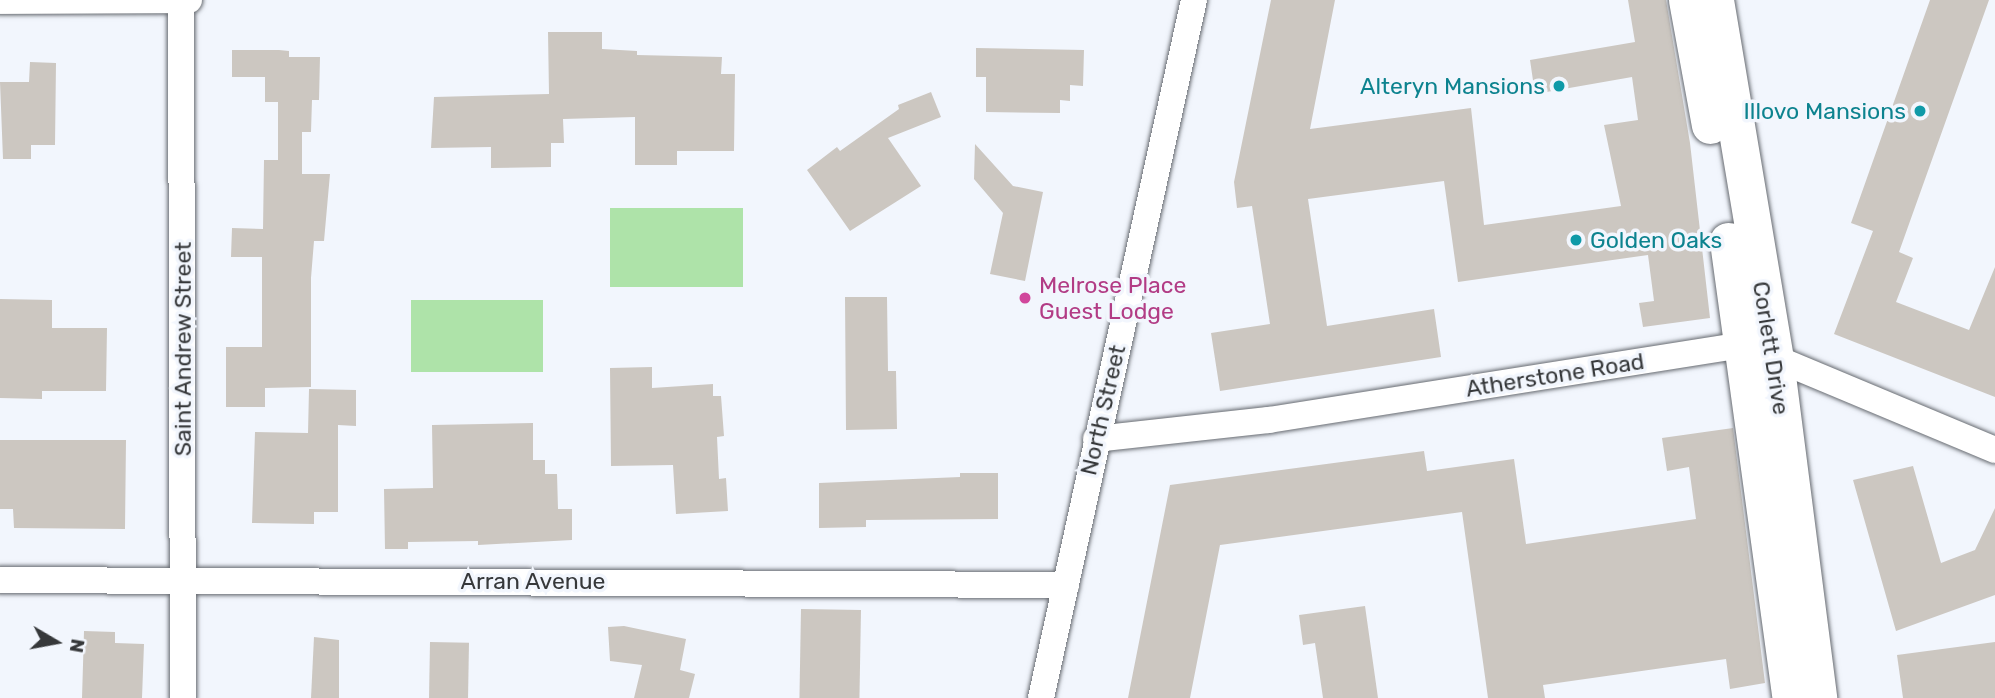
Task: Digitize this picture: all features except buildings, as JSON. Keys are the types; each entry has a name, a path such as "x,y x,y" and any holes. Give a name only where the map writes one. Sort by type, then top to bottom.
{"main road":[{"name":"Corlett Drive","path":"1687,0 1760,352 1818,698"},
{"name":"Corlett Drive","path":"1715,0 1760,352 1791,698"}],"street":[{"name":"Saint Andrew Street","path":"181,0 183,698"},
{"path":"0,1 189,0"},
{"name":"North Street","path":"1041,698 1194,0"},
{"path":"1760,352 1995,450"},
{"name":"Atherstone Road","path":"1096,439 1269,420 1760,352"},
{"name":"Arran Avenue","path":"0,580 1066,585"}],"green space":[{"path":"610,208 743,208 743,287 610,287"},
{"path":"411,300 543,300 543,372 411,372"}],"place":[{"name":"Alteryn Mansions","path":"1559,86"},
{"name":"Illovo Mansions","path":"1920,111"},
{"name":"Golden Oaks","path":"1576,240"},
{"name":"Melrose Place Guest Lodge","path":"1025,298"}]}
